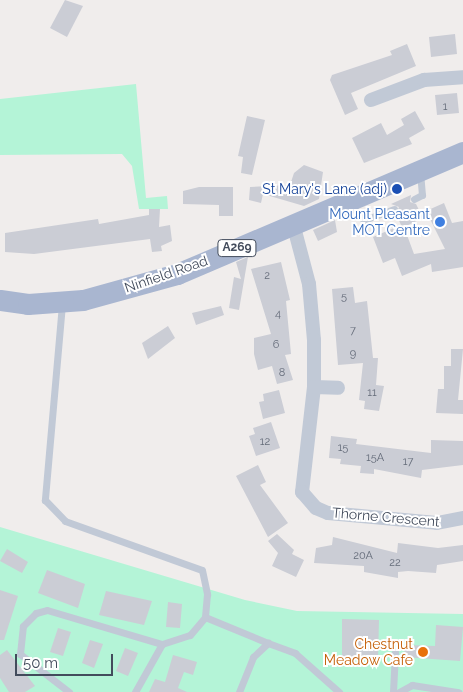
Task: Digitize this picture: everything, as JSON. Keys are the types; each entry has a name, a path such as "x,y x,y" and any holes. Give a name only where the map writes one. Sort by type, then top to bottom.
{"main road":[{"name":"Ninfield Road","path":"0,300 62,303 177,274 345,199 463,152"}],"street":[{"path":"371,100 424,80 462,75"},
{"name":"Thorne Crescent","path":"295,231 308,284 314,387 302,475 302,492 316,508 436,523 463,518"},
{"path":"314,387 338,388"}],"lane":[{"path":"414,199 422,195 420,168"},
{"path":"345,199 364,220 394,209"},
{"path":"62,303 45,500 65,521 202,570 207,594 205,617 190,635 162,644 47,610 36,613 23,626 20,654 69,692"},
{"path":"205,617 294,653 339,692"},
{"path":"239,692 253,657 268,643"},
{"path":"135,692 162,644"},
{"path":"393,692 395,652"},
{"path":"399,692 412,685 458,692"}],"green space":[{"path":"136,84 146,198 167,196 168,209 139,209 132,166 122,154 0,155 0,99"},
{"path":"0,527 245,600 297,611 463,614 463,692 0,692"}],"building":[{"path":"65,0 83,6 67,37 50,28"},
{"path":"455,34 457,54 431,57 429,37"},
{"path":"407,44 416,66 351,93 358,109 345,115 330,80 332,75 392,55 390,51"},
{"path":"457,93 459,113 437,115 435,95"},
{"path":"415,111 425,129 409,138 412,144 364,163 352,138 381,123 387,135 404,125 401,119"},
{"path":"247,116 265,120 252,175 241,173 243,157 238,156"},
{"path":"304,165 323,172 319,199 304,206 263,194 261,203 249,200 250,187 290,185 294,173"},
{"path":"199,187 233,187 233,216 219,216 219,205 183,204 183,191"},
{"path":"411,195 410,202 416,204 423,218 404,227 414,254 445,249 426,211 444,203 452,223 463,221 463,267 432,272 431,264 402,276 395,258 383,263 373,237 401,225 396,214 399,207 391,204"},
{"path":"149,209 160,209 159,227 170,225 172,241 161,246 162,251 152,252 150,239 34,254 5,252 5,233 98,219 99,224 149,215"},
{"path":"335,220 337,232 318,241 313,230"},
{"path":"248,257 239,310 229,308 234,277 241,279 236,262"},
{"path":"281,262 290,300 286,301 291,354 285,355 293,380 277,384 272,366 258,370 254,354 254,338 271,334 251,269"},
{"path":"353,287 355,303 367,301 373,358 378,358 376,385 384,386 379,411 364,409 365,401 359,400 363,363 338,365 332,289"},
{"path":"221,306 224,315 196,325 192,313"},
{"path":"168,326 175,338 148,359 142,343"},
{"path":"451,349 463,349 458,400 463,400 463,414 436,413 438,389 444,389 444,366 451,366"},
{"path":"279,390 285,413 263,419 259,402 264,401 263,394"},
{"path":"271,422 280,448 256,456 249,436 255,434 253,428"},
{"path":"331,436 357,439 356,444 431,453 431,440 463,441 463,465 422,470 421,478 374,469 374,474 360,473 361,466 340,464 341,459 329,458"},
{"path":"258,465 266,482 260,485 288,523 268,537 236,476"},
{"path":"277,534 294,550 292,554 304,560 296,577 272,566 278,553 268,541"},
{"path":"333,537 397,553 398,543 438,548 463,545 463,561 437,565 436,573 398,572 398,578 364,572 364,566 314,563 316,548 332,545"},
{"path":"7,549 28,562 22,573 0,561"},
{"path":"47,570 85,584 78,608 38,593"},
{"path":"0,590 18,596 4,640 0,640"},
{"path":"106,591 152,601 144,625 99,615"},
{"path":"168,602 182,604 180,628 166,627"},
{"path":"342,619 379,620 378,660 342,659"},
{"path":"436,625 463,627 460,661 404,657 405,645 435,646"},
{"path":"58,628 71,632 63,656 50,652"},
{"path":"90,640 103,644 94,668 82,663"},
{"path":"125,648 138,653 128,676 116,671"},
{"path":"7,650 35,686 25,692 9,692 0,678 0,655"},
{"path":"173,655 197,662 193,675 184,672 178,688 187,692 149,692 155,679 165,682"}],"place":[{"name":"St Mary's Lane (adj)","path":"397,189"},
{"name":"Mount Pleasant MOT Centre","path":"440,222"},
{"name":"Chestnut Meadow Cafe","path":"423,652"}]}
